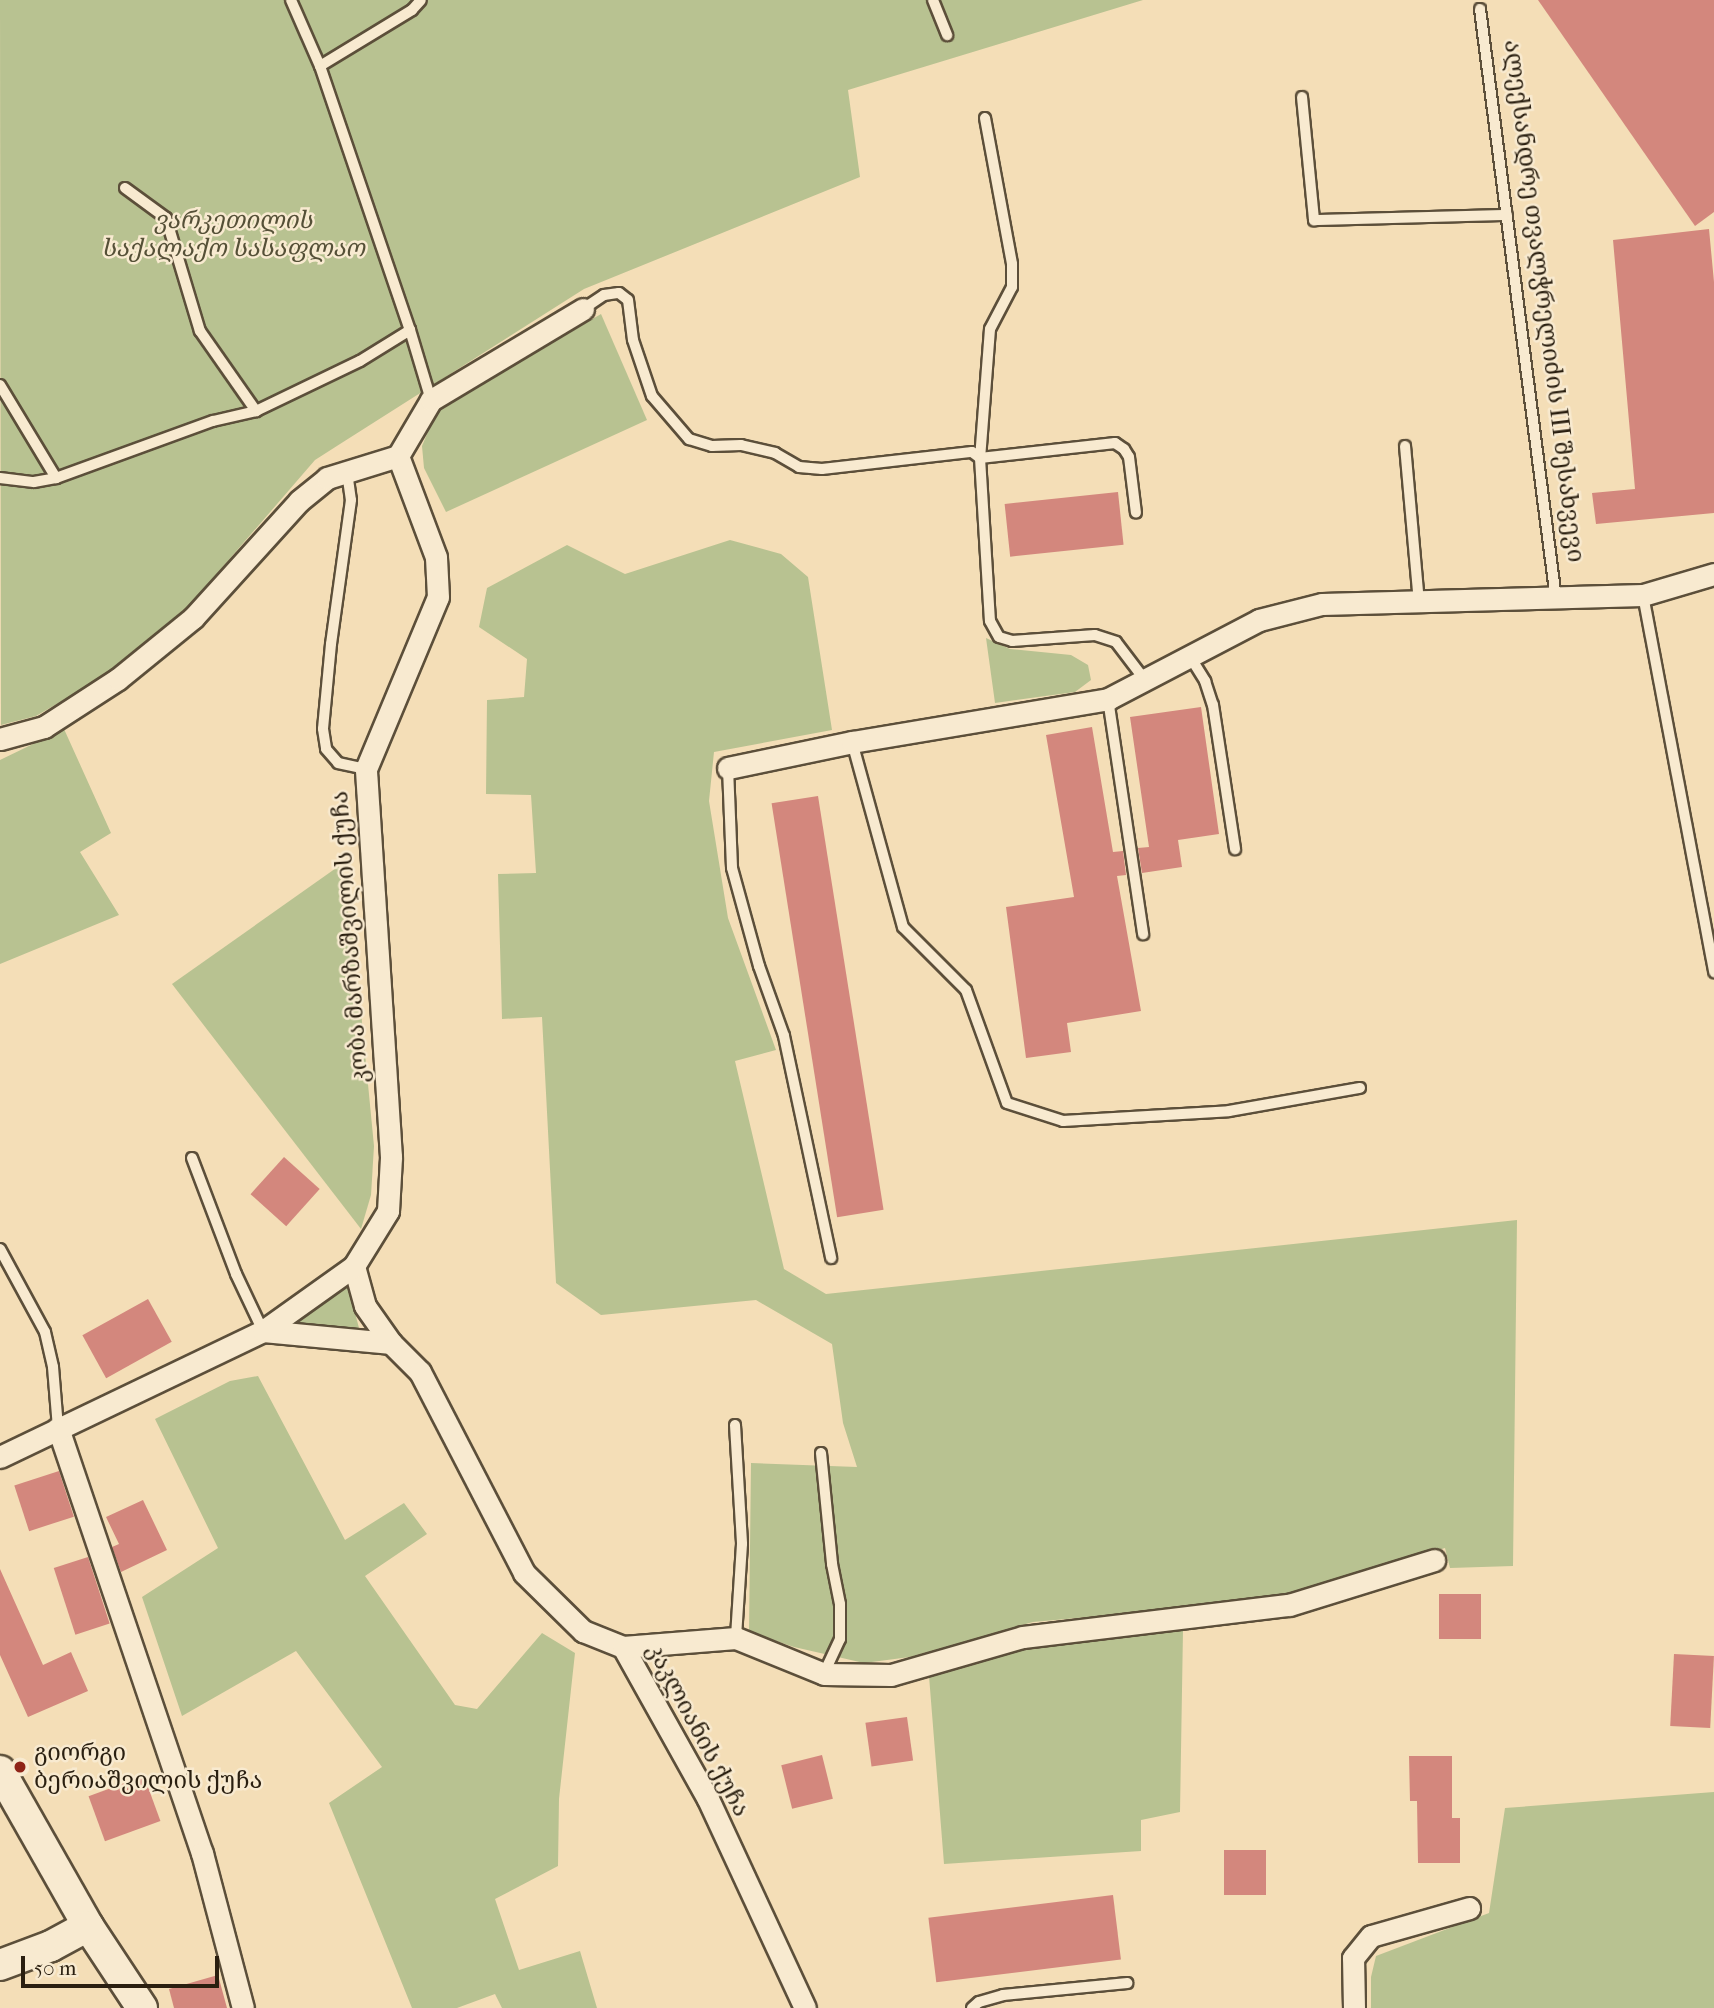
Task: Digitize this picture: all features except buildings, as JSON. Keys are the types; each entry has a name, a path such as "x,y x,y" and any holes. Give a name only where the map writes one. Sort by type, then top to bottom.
{"main road":[{"path":"0,1771 88,1926 142,2008"},
{"path":"0,1965 51,1946 88,1926"}],"street":[{"path":"1,740 44,727 118,679 193,618 299,501 327,478 398,456 430,400 583,309"},
{"name":"კობა მარზაშვილის ქუჩა","path":"0,1458 263,1331 354,1266 387,1211 391,1157 366,769 438,597 436,557 398,456"},
{"name":"ალექსანდრე თვალჭრელიძის III შესახვევი","path":"728,768 852,742 1108,699 1259,621 1322,604 1643,595 1714,574"},
{"name":"კაკლიანის ქუჩა","path":"354,1266 365,1306 391,1343 420,1372 524,1573 583,1631 623,1647 708,1799 805,2008"},
{"path":"263,1331 391,1343"},
{"path":"58,1428 202,1853 243,2008"},
{"path":"623,1647 736,1638 824,1674 891,1675 1023,1637 1289,1605 1434,1560"},
{"path":"1354,2008 1353,1958 1371,1937 1469,1908"}],"lane":[{"path":"291,0 320,66 410,330 430,400"},
{"path":"320,66 411,10 421,0"},
{"path":"933,0 947,35"},
{"name":"ალექსანდრე თვალჭრელიძის III შესახვევი","path":"1480,9 1556,598"},
{"path":"1302,97 1314,220 1507,215"},
{"path":"985,118 1012,264 1012,287 990,329 980,458 990,621 999,637 1012,641 1095,635 1116,642 1144,680"},
{"path":"125,188 166,218 200,331 256,411"},
{"path":"583,309 604,295 620,293 628,300 633,340 652,396 689,439 712,446 741,445 775,453 799,467 822,469 962,451 972,452 980,458 1115,443 1124,449 1129,457 1136,513"},
{"path":"0,478 34,481 56,478 213,421 256,411 360,360 410,330"},
{"path":"0,385 56,478"},
{"path":"1405,446 1419,602"},
{"path":"347,472 351,500 331,644 323,729 326,749 338,762 366,769"},
{"path":"1643,595 1714,972"},
{"path":"1189,655 1205,681 1213,705 1235,849"},
{"path":"1108,699 1143,934"},
{"path":"852,742 903,927 967,990 1007,1103 1063,1121 1229,1111 1360,1088"},
{"path":"728,768 732,868 760,966 784,1036 831,1258"},
{"path":"192,1158 236,1274 263,1331"},
{"path":"0,1249 45,1332 53,1367 58,1428"},
{"path":"735,1425 742,1544 736,1638"},
{"path":"821,1453 832,1564 840,1604 840,1639 824,1674"},
{"path":"972,2008 979,2002 1003,1995 1128,1983"}],"green space":[{"name":"ვარკეთილის საქალაქო სასაფლაო","path":"0,0 1143,0 848,90 860,177 584,289 340,444 315,460 189,606 115,670 36,716 1,725"},
{"path":"601,314 647,420 446,512 424,468 422,446 437,410"},
{"path":"730,540 781,554 808,577 832,730 714,752 709,801 728,918 776,1050 735,1061 784,1269 826,1294 1517,1220 1513,1566 1450,1568 1445,1548 1283,1595 1177,1609 1033,1622 910,1657 864,1663 794,1647 749,1632 751,1463 857,1467 843,1423 832,1344 756,1300 601,1315 556,1283 542,1017 502,1019 498,874 536,873 531,795 486,794 487,700 524,697 527,659 479,627 487,588 567,545 625,574"},
{"path":"986,638 1010,649 1071,655 1088,665 1091,680 1075,692 995,703"},
{"path":"64,729 111,833 80,852 119,915 0,964 0,760"},
{"path":"339,866 355,950 374,1146 371,1195 361,1229 172,984"},
{"path":"348,1286 359,1328 295,1323"},
{"path":"258,1376 345,1540 404,1503 427,1534 365,1576 455,1705 477,1709 542,1633 575,1653 559,1799 558,1866 495,1899 519,1970 580,1951 597,2008 502,2008 495,1994 457,2008 412,2008 329,1803 382,1767 296,1651 182,1716 142,1597 218,1548 155,1419 230,1381"},
{"path":"1183,1630 1180,1812 1141,1820 1141,1851 944,1864 929,1676 1019,1647"},
{"path":"1714,1792 1714,2008 1371,2008 1371,1977 1376,1956 1489,1913 1505,1808"}],"place":[{"name":"გიორგი ბერიაშვილის ქუჩა","path":"20,1767"}]}
